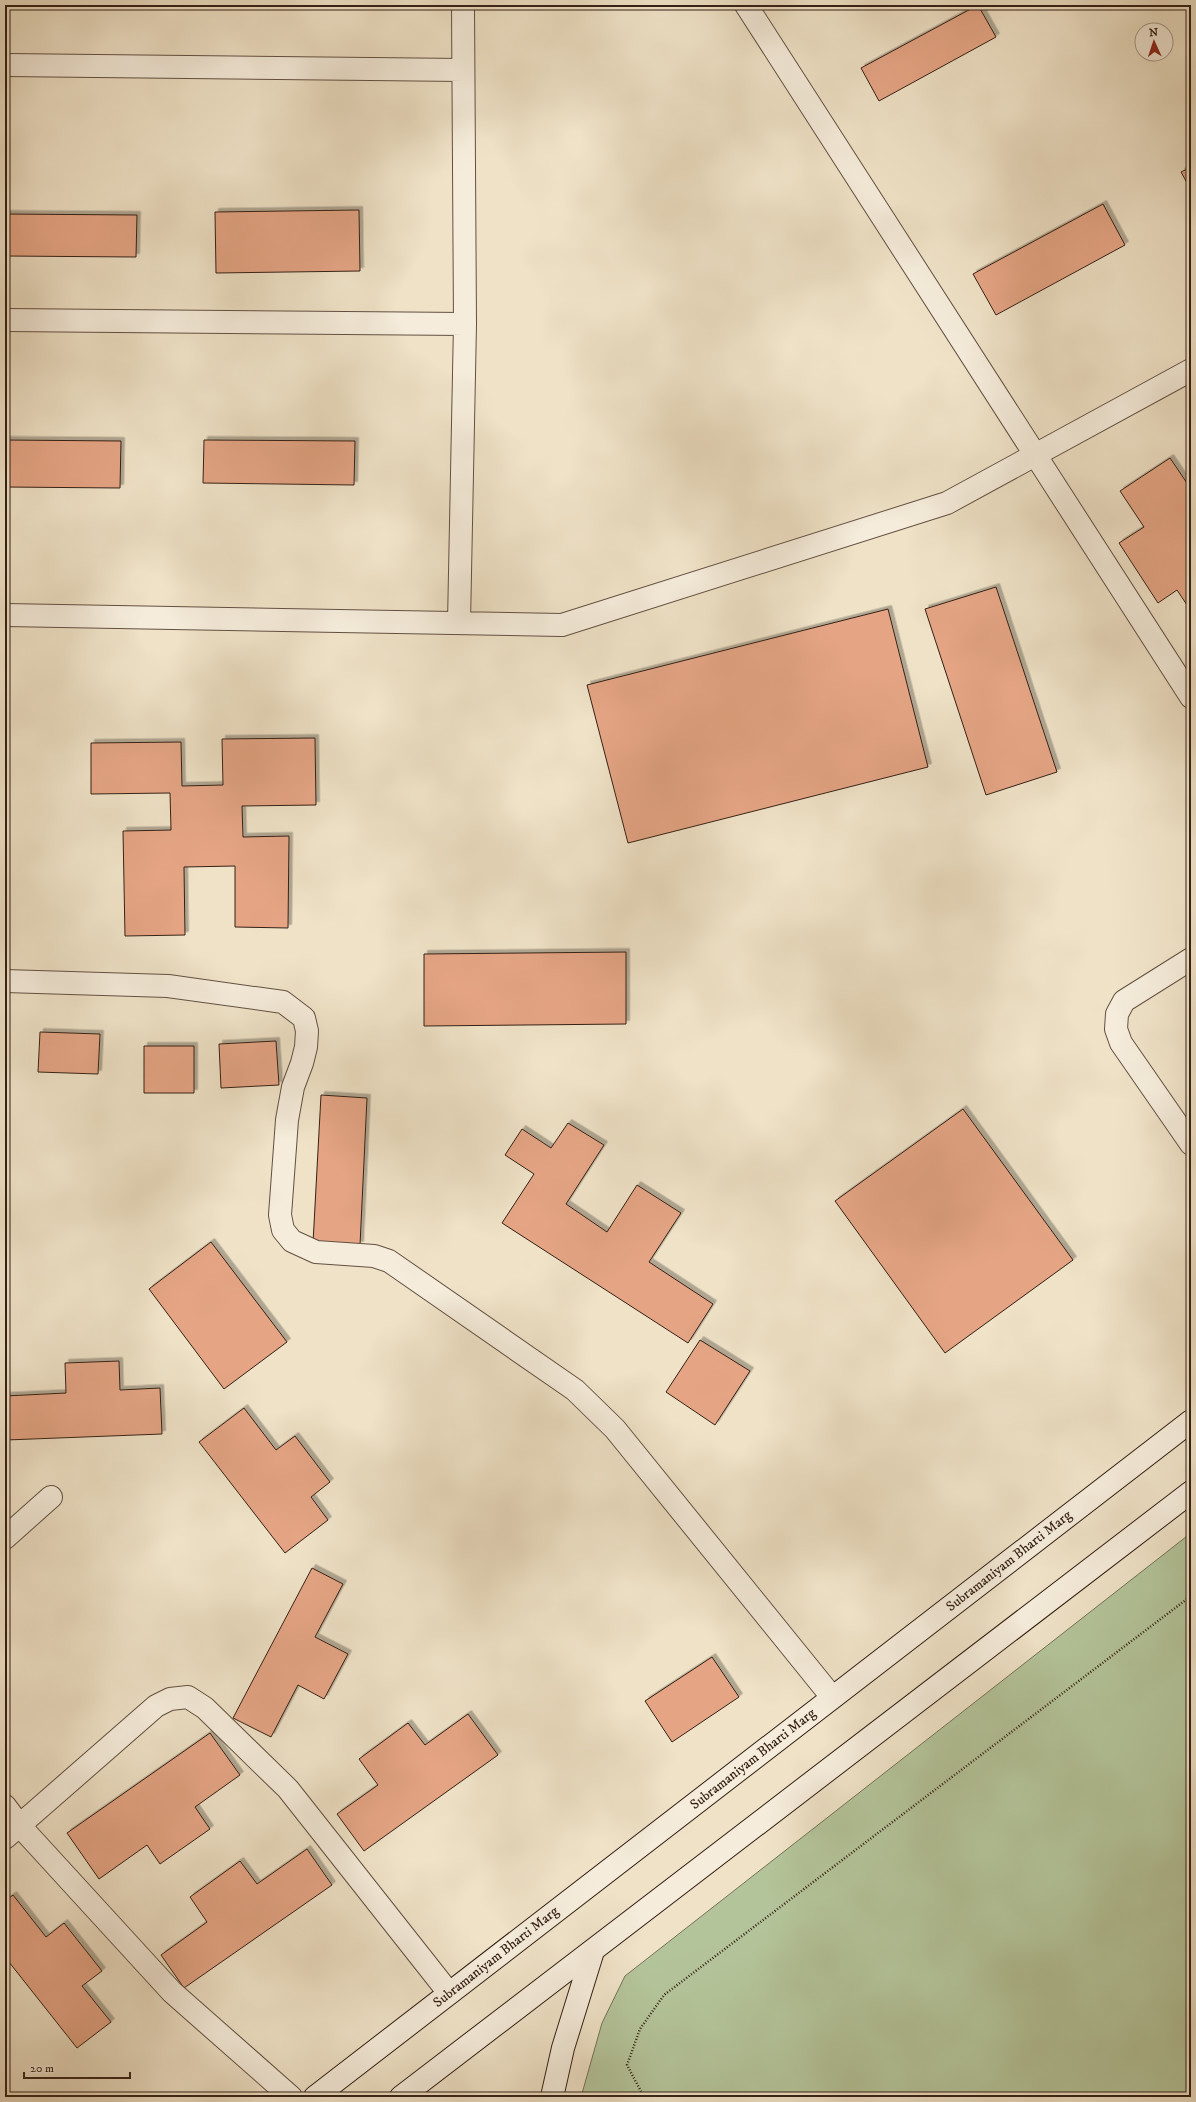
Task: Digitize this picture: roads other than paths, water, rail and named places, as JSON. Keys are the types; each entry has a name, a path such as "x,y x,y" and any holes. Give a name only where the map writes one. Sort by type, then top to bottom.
{"street":[{"path":"459,623 465,324 463,5"},
{"path":"746,5 1191,697"},
{"path":"5,65 463,70"},
{"path":"5,320 465,324"},
{"path":"5,616 562,625 947,503 1036,456 1191,370"},
{"path":"1191,959 1124,1001 1117,1014 1116,1029 1121,1043 1191,1144"},
{"path":"5,981 168,986 283,1002 304,1018 307,1031 306,1047 293,1087 287,1120 280,1215 283,1230 292,1241 316,1252 374,1256 389,1261 575,1390 615,1429 832,1697"},
{"name":"Subramaniyam Bharti Marg","path":"325,2094 450,1993 1191,1421"},
{"path":"401,2097 594,1951 1191,1492"},
{"path":"5,1538 51,1497"},
{"path":"12,1832 156,1706 170,1699 188,1697 205,1708 288,1789 450,1993"},
{"path":"5,1806 12,1832 172,1992 290,2097"},
{"path":"552,2097 563,2048 594,1951"}]}
